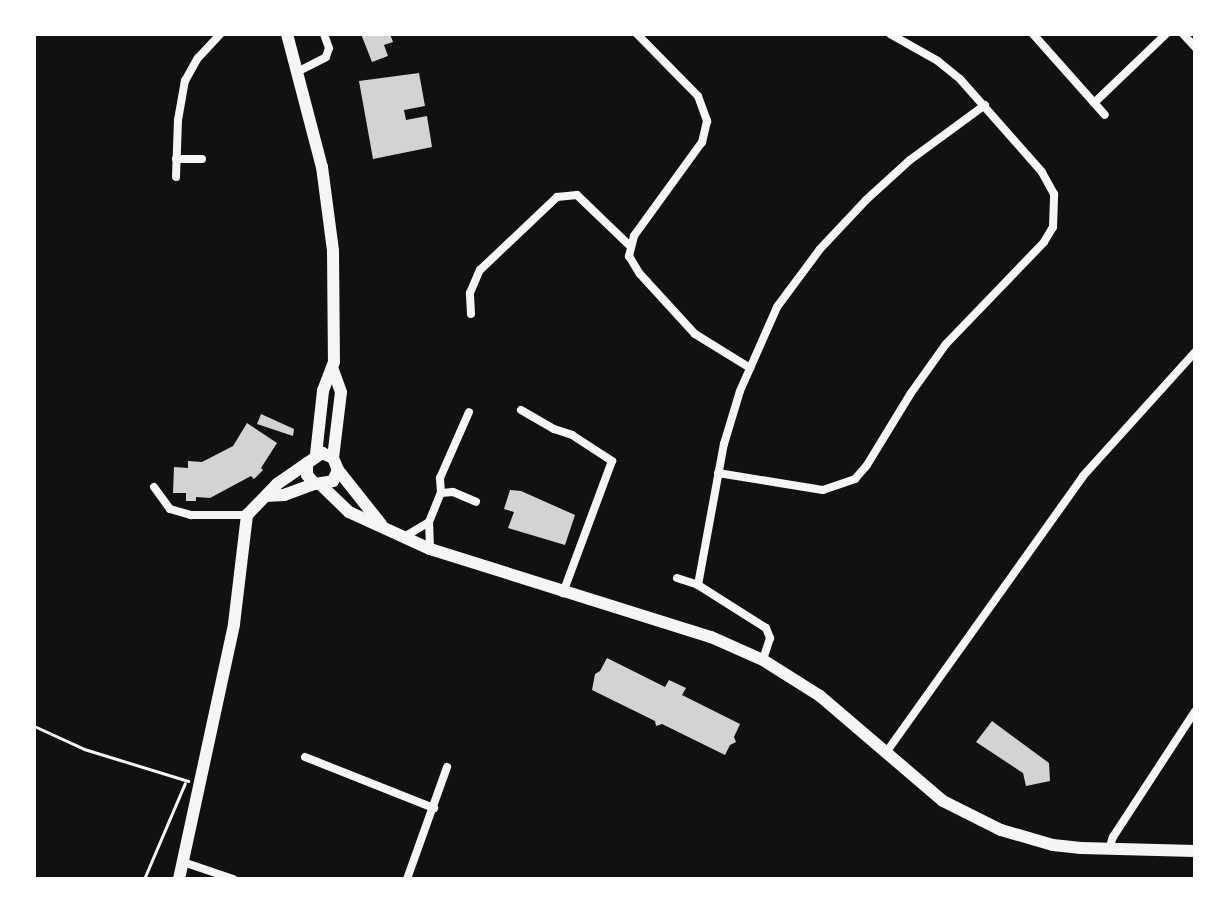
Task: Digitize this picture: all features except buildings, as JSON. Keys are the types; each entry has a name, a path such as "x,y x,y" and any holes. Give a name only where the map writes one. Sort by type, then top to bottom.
{"main road":[{"path":"266,496 284,495 333,481 341,392 333,370 334,279 329,211 299,71 287,34"},
{"path":"333,370 323,391 307,475 349,512 430,549 711,637 763,660 820,696 943,801 984,823 1053,845 1195,851"},
{"path":"312,458 336,464 384,527"},
{"path":"179,879 193,783 236,611 243,525 247,515 266,496 312,458"}],"street":[{"path":"299,71 326,57 329,48 324,34"},
{"path":"629,245 699,148 707,121 698,96 637,34"},
{"path":"718,473 823,490 855,479 946,344 1044,242 1056,212 1052,187 985,105 938,61 890,34"},
{"path":"1033,34 1105,115"},
{"path":"1094,103 1166,34"},
{"path":"1183,34 1195,47"},
{"path":"176,177 179,106 185,81 216,35"},
{"path":"698,585 731,417 777,307 820,249 887,180 985,105"},
{"path":"176,159 202,159"},
{"path":"471,314 470,293 480,270 557,197 577,195 629,245 634,267 686,326 715,349 750,368"},
{"path":"885,754 1083,476 1195,352"},
{"path":"521,410 572,435 612,461 563,593"},
{"path":"430,549 429,522 441,493 440,478 469,412"},
{"path":"154,487 170,509 191,515 247,515"},
{"path":"441,493 453,492 476,502"},
{"path":"404,537 429,522"},
{"path":"677,578 698,585 769,631 763,660"},
{"path":"1109,849 1113,837 1195,711"},
{"path":"305,757 434,808"},
{"path":"407,879 447,767"},
{"path":"183,862 233,879"}],"path":[{"path":"34,726 84,749 193,783 144,879"}]}
